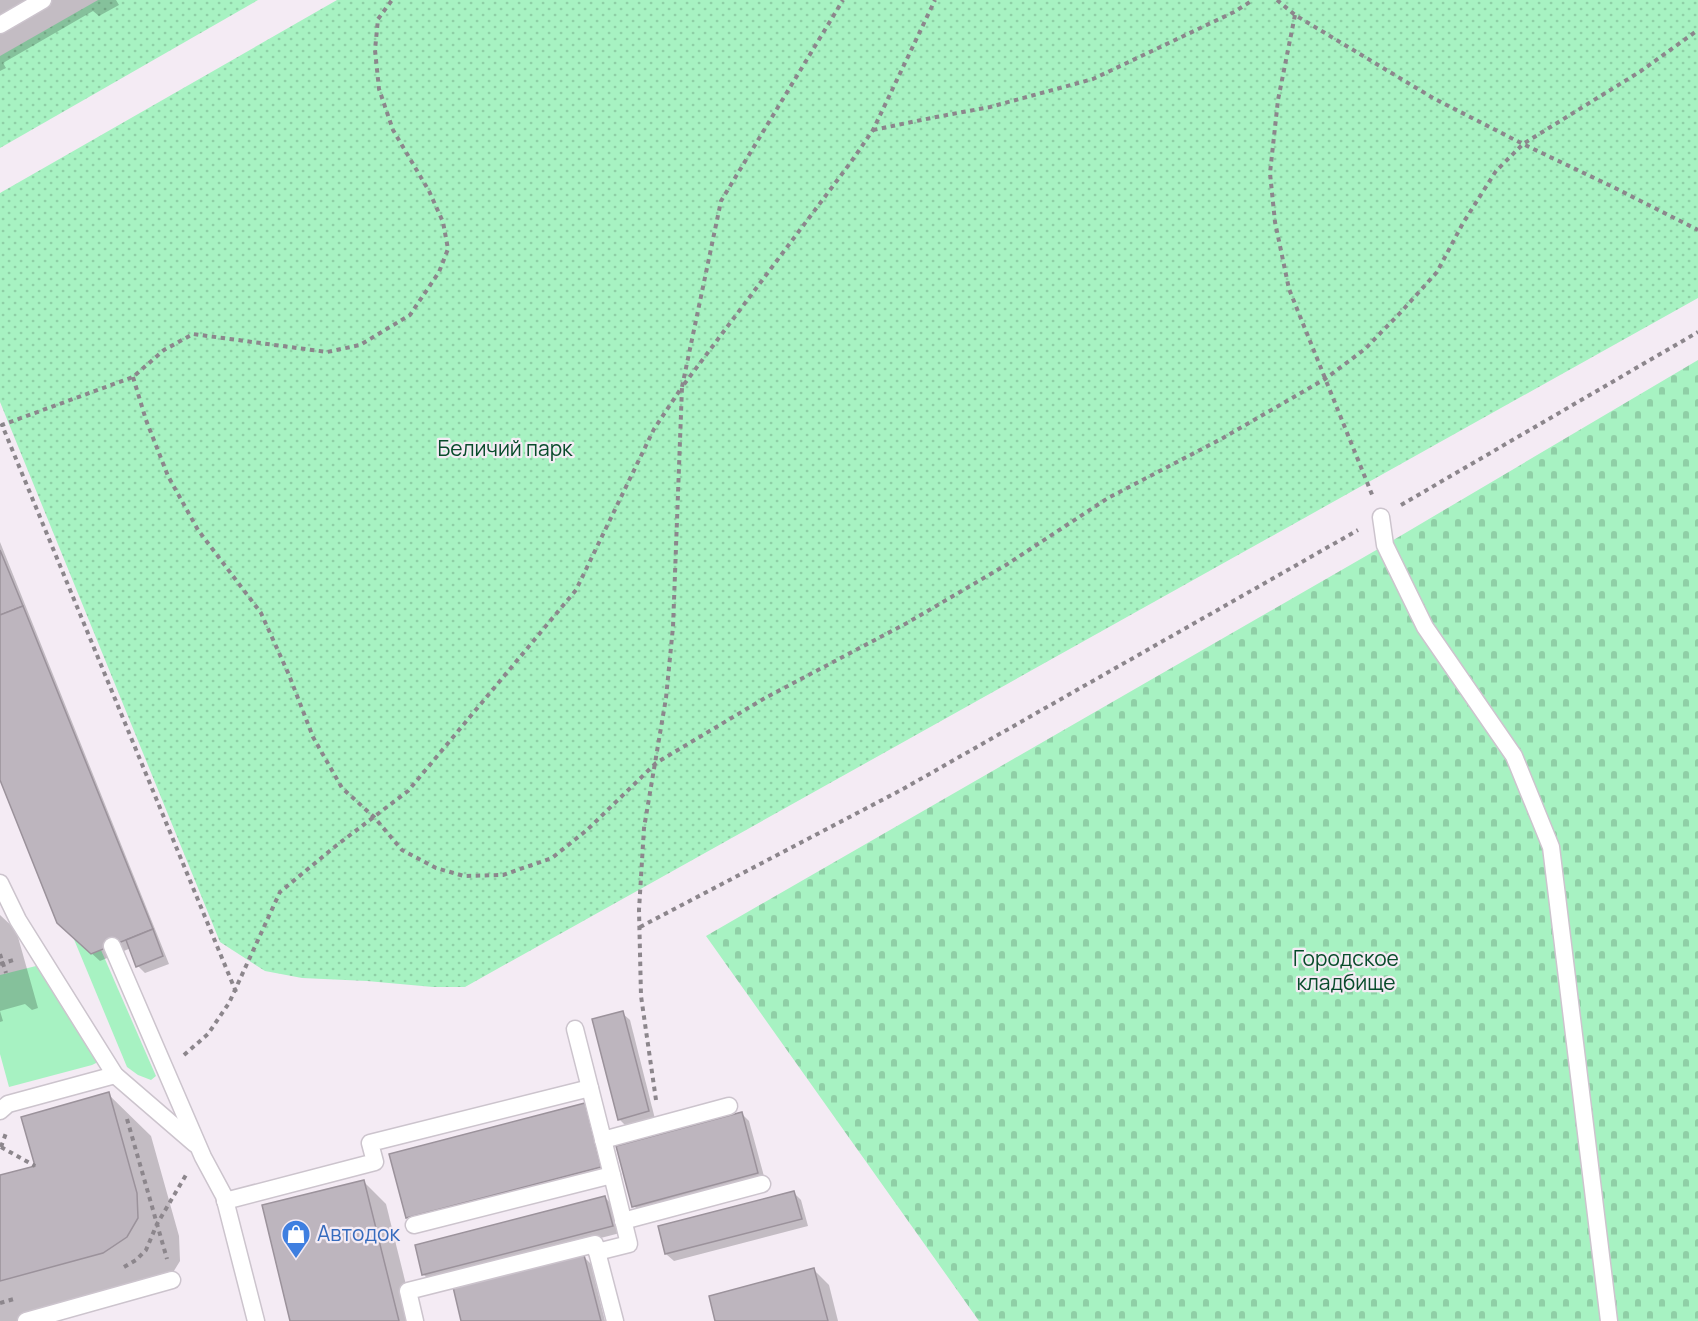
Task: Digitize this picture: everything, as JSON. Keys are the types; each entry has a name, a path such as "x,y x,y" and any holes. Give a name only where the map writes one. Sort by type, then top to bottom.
{"lane":[{"path":"0,25 43,0"},
{"path":"1381,518 1385,545 1425,627 1514,756 1551,847 1609,1321"},
{"path":"0,883 18,921 115,1075 200,1152"},
{"path":"112,946 200,1152 224,1196 256,1321"},
{"path":"575,1029 629,1244 597,1252"},
{"path":"0,1111 8,1104 115,1075"},
{"path":"225,1201 375,1162 370,1143 590,1088"},
{"path":"603,1140 729,1106"},
{"path":"414,1226 612,1175"},
{"path":"623,1221 762,1184"},
{"path":"415,1321 408,1292 595,1244 615,1321"},
{"path":"26,1321 172,1280"}],"path":[{"path":"236,992 1,423 133,377 164,350 193,334 327,352 360,345 410,315 439,272 447,249 443,222 429,191 393,130 379,89 375,50 378,18 392,0"},
{"path":"660,1125 641,996 639,910 644,828 666,698 672,627 682,387 721,201 843,0"},
{"path":"208,1034 236,992 280,892 408,791 576,590 654,429 682,387 873,130 935,0"},
{"path":"873,130 990,107 1093,79 1234,12 1253,0"},
{"path":"1277,0 1295,15 1433,98 1698,230"},
{"path":"1295,15 1278,100 1270,173 1275,222 1289,289 1381,518"},
{"path":"133,377 146,420 168,476 198,530 261,613 289,675 313,737 342,788 374,817 402,850 436,868 464,876 503,875 552,858 587,830 656,763 765,698 947,600 1006,565 1108,498 1223,438 1325,379 1365,349 1437,272 1463,223 1496,171 1523,144 1641,71 1698,30"},
{"path":"640,927 903,789 1381,518 1698,332"},
{"path":"0,954 6,973"},
{"path":"126,1117 172,1280"},
{"path":"0,1147 34,1166"},
{"path":"120,1269 136,1260 146,1250 157,1224 200,1152"},
{"path":"0,1302 22,1296"}],"green space":[{"path":"98,0 258,0 0,148 0,56"},
{"name":"Беличий парк","path":"337,0 1698,0 1698,298 465,987 302,978 265,971 220,942 0,402 0,193"},
{"name":"Городское кладбище","path":"1698,360 1698,1321 979,1321 706,936 1385,545"},
{"path":"73,937 101,950 156,1076 151,1080 127,1067"},
{"path":"40,965 98,1060 92,1065 9,1087 0,1054 0,975"}],"building":[{"path":"0,550 23,606 0,615"},
{"path":"23,606 153,929 91,954 57,923 0,780 0,615"},
{"path":"153,929 163,956 136,967 126,940"},
{"path":"623,1011 649,1111 618,1120 592,1019"},
{"path":"109,1092 137,1193 138,1218 127,1237 103,1253 0,1281 0,1175 35,1166 21,1117"},
{"path":"585,1103 601,1167 406,1218 389,1154"},
{"path":"742,1112 758,1173 632,1207 616,1146"},
{"path":"364,1180 399,1321 290,1321 262,1205"},
{"path":"794,1191 802,1219 665,1254 658,1226"},
{"path":"605,1196 613,1226 422,1275 415,1245"},
{"path":"584,1255 601,1321 461,1321 453,1287"},
{"path":"814,1268 828,1321 715,1321 709,1296"}],"place":[{"name":"Автодок","path":"296,1260"}]}
